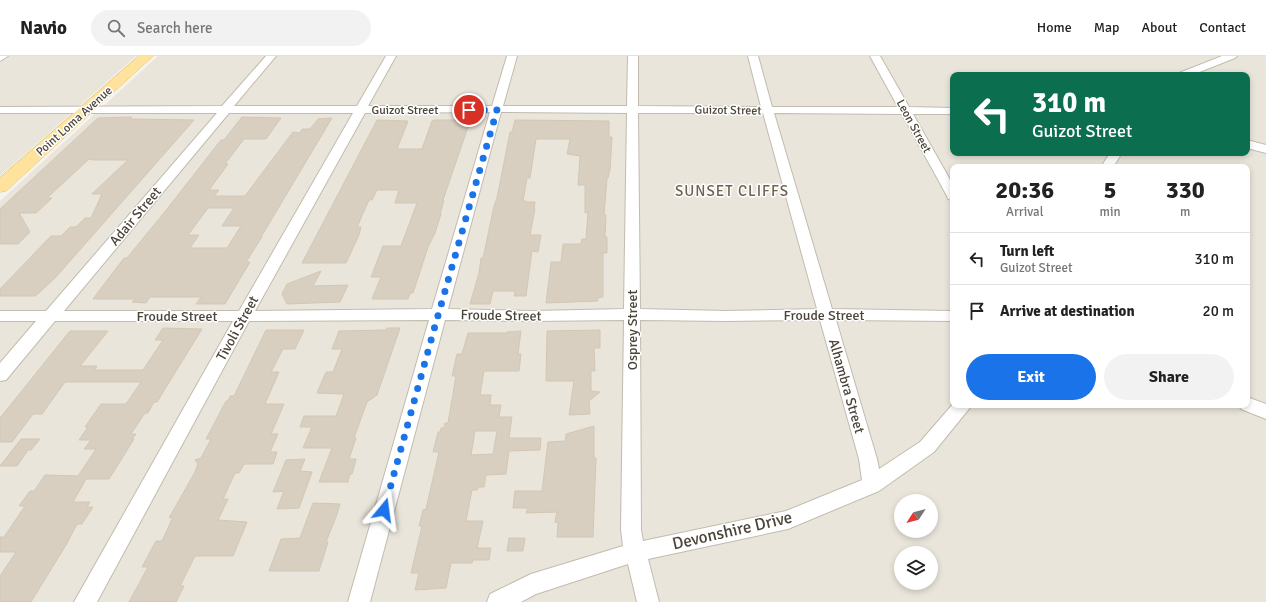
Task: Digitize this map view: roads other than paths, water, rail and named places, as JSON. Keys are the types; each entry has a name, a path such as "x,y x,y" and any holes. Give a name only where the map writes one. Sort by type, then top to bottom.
{"main road":[{"name":"Point Loma Avenue","path":"0,187 147,56"}],"street":[{"name":"Adair Street","path":"0,375 271,56"},
{"name":"Tivoli Street","path":"85,602 391,56"},
{"path":"359,602 438,314 512,56"},
{"name":"Osprey Street","path":"633,56 631,530 648,602"},
{"name":"Alhambra Street","path":"753,56 868,459 872,485"},
{"name":"Leon Street","path":"875,56 950,191"},
{"path":"1190,72 1232,56"},
{"name":"Guizot Street","path":"0,110 950,111"},
{"path":"1250,145 1266,149"},
{"name":"Froude Street","path":"0,316 341,316 438,314 533,316 632,314 726,316 826,314 950,316"},
{"path":"1250,405 1266,412"},
{"name":"Devonshire Drive","path":"498,602 531,585 635,552 788,520 872,485 927,447 960,408"}],"district":[{"name":"SUNSET CLIFFS","path":"732,191"}]}
